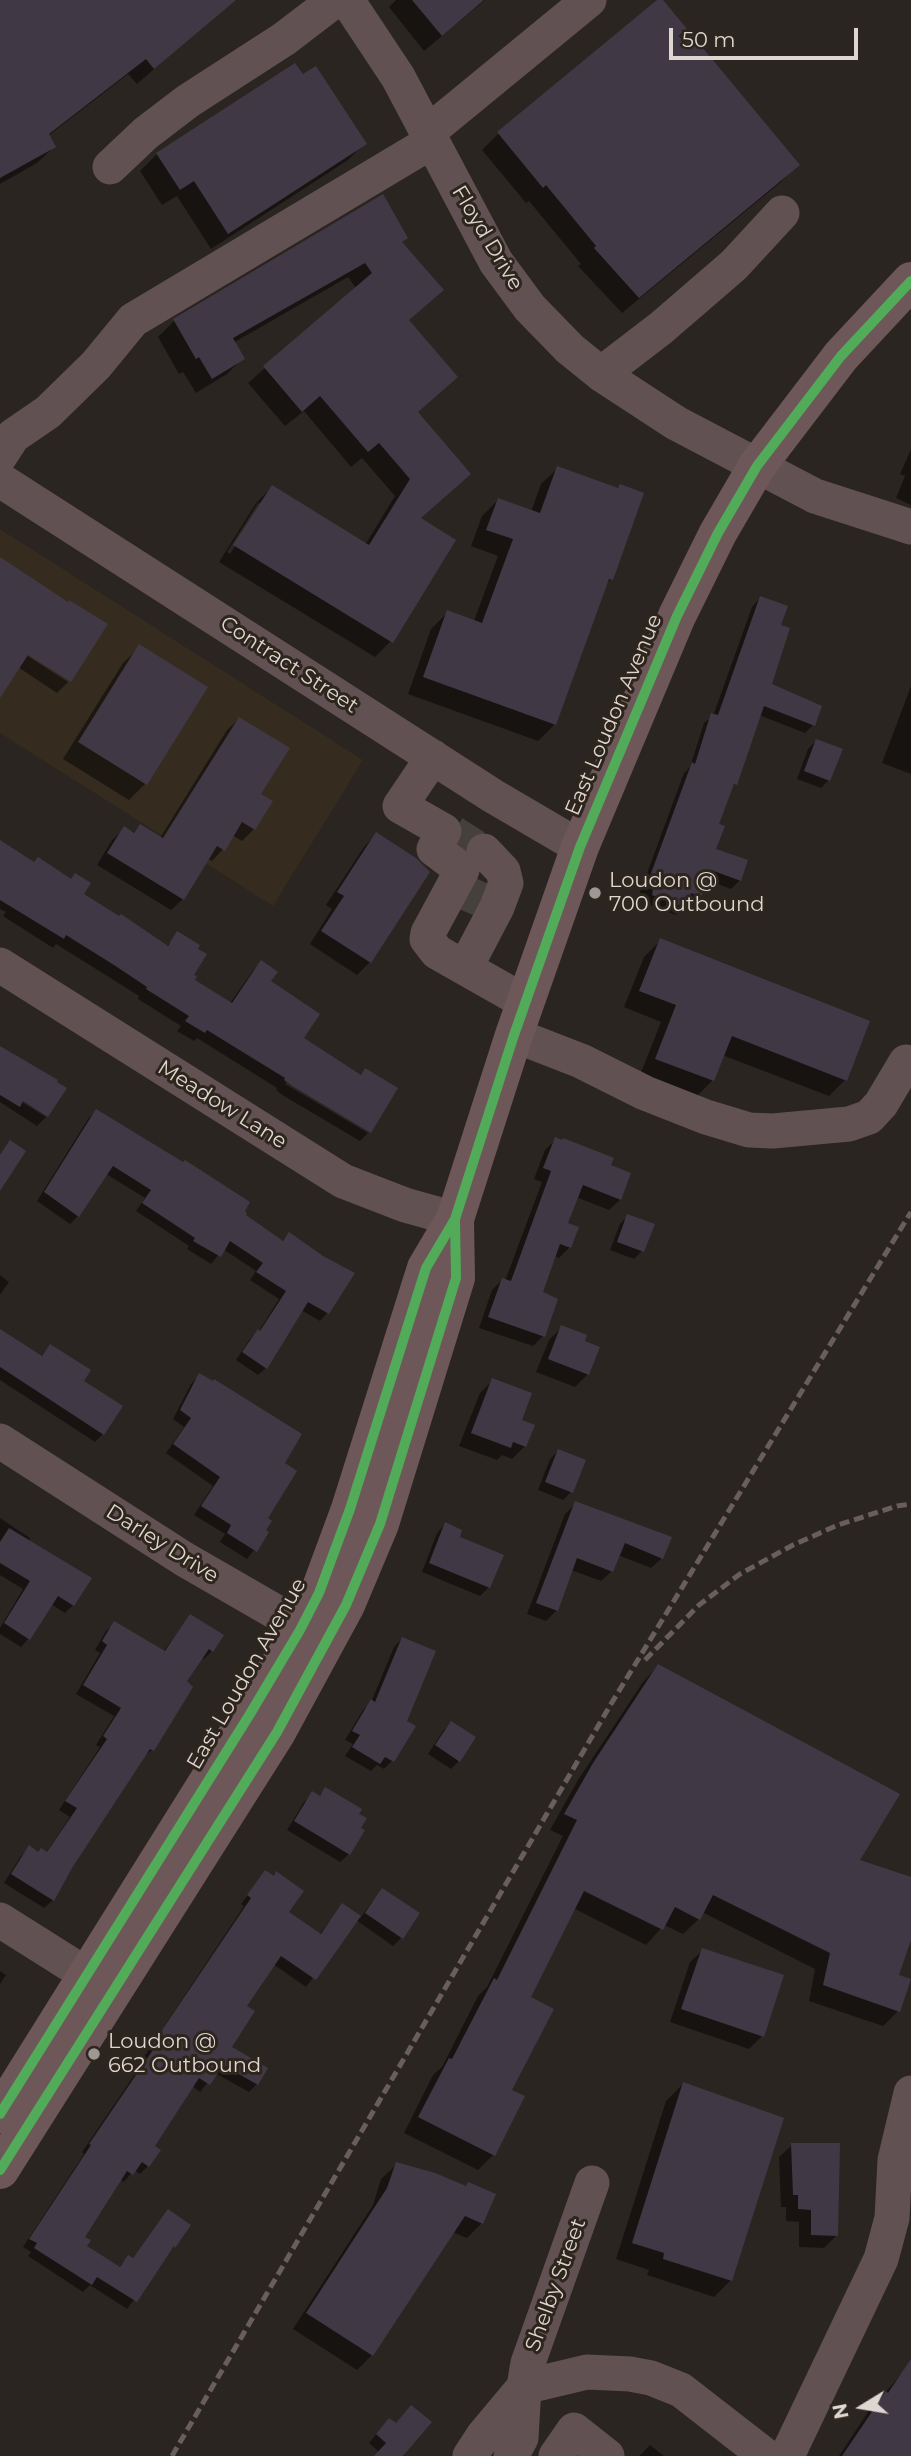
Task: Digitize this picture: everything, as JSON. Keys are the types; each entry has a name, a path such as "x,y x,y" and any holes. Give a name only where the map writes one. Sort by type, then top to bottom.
{"main road":[{"name":"East Loudon Avenue","path":"0,2170 250,1714 313,1637 319,1593 350,1509 426,1268 455,1219 519,1019 580,847 677,616 718,533 757,466 841,356 911,281"},
{"name":"East Loudon Avenue","path":"0,2114 101,1984"}],"street":[{"path":"110,167 146,133 188,101 284,39 335,0"},
{"name":"Floyd Drive","path":"347,0 398,77 496,262 530,308 570,349 601,374 676,423 757,466 815,496 911,527"},
{"path":"0,456 13,436 48,412 96,365 133,320 429,138 589,0"},
{"path":"601,374 661,328 734,265 782,213"},
{"name":"Contract Street","path":"0,480 493,796 580,847"},
{"path":"433,757 400,806 468,868 465,968"},
{"path":"468,868 428,933 427,939 437,952 465,968 519,1019 581,1061 645,1093 706,1117 749,1130 773,1132 825,1127 849,1124 869,1117 881,1104 906,1062"},
{"name":"Meadow Lane","path":"0,965 343,1181 405,1205 455,1219"},
{"name":"Darley Drive","path":"0,1441 184,1559 281,1615 313,1637"},
{"path":"0,1920 101,1984"},
{"path":"787,2456 881,2259 892,2218 895,2160 911,2093"},
{"name":"Shelby Street","path":"511,2456 521,2438 527,2363 592,2183"},
{"path":"524,2387 587,2372 651,2378 681,2390 766,2456"},
{"name":"Shelby Street","path":"470,2456 524,2387"},
{"path":"556,2456 574,2430 607,2456"}],"shaded area":[{"path":"0,529 363,760 273,906 0,733"}],"building":[{"path":"0,0 236,0 154,69 146,59 49,134 56,147 0,178"},
{"path":"412,0 484,0 442,36"},
{"path":"657,0 663,0 800,165 639,298 594,248 596,246 546,185 543,188 497,132"},
{"path":"295,63 303,74 316,66 367,144 228,234 194,181 180,190 156,153"},
{"path":"383,194 408,238 402,242 444,290 409,320 458,377 418,412 471,474 421,518 456,540 393,643 233,545 272,485 369,545 410,479 379,443 368,452 320,396 302,412 263,366 372,273 365,263 233,338 245,359 212,379 199,357 196,359 173,319"},
{"path":"557,466 618,488 620,484 644,493 613,580 609,579 556,725 423,677 447,610 482,623 513,539 486,530 498,498 540,513"},
{"path":"0,557 68,602 69,600 108,624 71,682 28,655 0,698"},
{"path":"760,596 788,606 781,625 790,628 772,684 822,706 815,726 764,706 737,785 734,784 719,824 725,826 716,849 748,860 741,881 711,870 701,897 691,893 685,907 652,895 653,890 646,887 692,762 695,764 711,713 718,715"},
{"path":"139,644 208,687 147,785 78,742"},
{"path":"239,717 290,748 261,794 273,801 255,830 242,822 225,851 217,846 184,900 107,853 124,826 134,833 140,824 163,838"},
{"path":"816,739 843,749 830,781 804,771"},
{"path":"376,832 416,858 430,872 371,963 321,931 344,896 337,892"},
{"path":"0,840 34,862 38,857 71,879 75,873 91,883 84,894 119,916 121,914 168,946 177,931 200,945 198,949 207,954 194,975 197,976 195,980 232,1003 261,960 278,972 271,981 320,1014 304,1038 361,1075 365,1068 398,1088 371,1133 207,1030 205,1033 185,1021 189,1016 114,965 66,935 64,939 0,900"},
{"path":"660,938 870,1021 847,1081 732,1036 714,1081 655,1059 676,1005 639,991"},
{"path":"0,1046 67,1088 48,1117 23,1101 20,1107 0,1095"},
{"path":"96,1109 183,1162 185,1160 250,1202 245,1211 246,1215 283,1241 289,1232 323,1256 355,1273 329,1314 308,1302 267,1369 242,1352 258,1329 260,1331 286,1291 256,1272 263,1263 230,1241 221,1257 193,1241 195,1238 142,1203 151,1190 113,1166 79,1217 44,1192"},
{"path":"555,1137 614,1158 611,1165 631,1173 621,1200 583,1185 568,1223 579,1227 571,1248 560,1244 543,1292 558,1299 545,1337 488,1317 502,1278 511,1281 551,1171 543,1168"},
{"path":"10,1140 26,1151 0,1191 0,1155"},
{"path":"627,1214 655,1224 644,1252 617,1242"},
{"path":"561,1325 587,1335 585,1341 600,1347 589,1375 548,1359"},
{"path":"0,1329 42,1356 50,1344 91,1370 84,1381 123,1406 104,1435 0,1367"},
{"path":"199,1373 213,1381 214,1379 302,1434 285,1463 297,1471 268,1518 272,1521 266,1530 269,1532 257,1552 227,1533 231,1525 201,1506 220,1477 173,1444 191,1418 180,1410"},
{"path":"492,1378 532,1393 522,1420 535,1425 526,1447 513,1442 511,1448 471,1433"},
{"path":"558,1449 586,1460 573,1493 545,1482"},
{"path":"575,1501 672,1537 663,1559 625,1543 613,1572 577,1558 558,1611 536,1603"},
{"path":"445,1522 462,1530 460,1537 504,1555 490,1588 429,1563"},
{"path":"9,1528 92,1578 74,1606 58,1596 30,1640 4,1623 30,1581 0,1563 0,1542"},
{"path":"190,1614 224,1635 213,1652 209,1649 187,1681 193,1687 154,1751 150,1749 72,1868 54,1901 11,1874 29,1845 38,1852 41,1848 47,1852 77,1808 65,1801 107,1739 103,1736 121,1708 83,1685 107,1645 102,1641 114,1621 165,1651"},
{"path":"402,1637 436,1651 407,1721 416,1726 394,1762 385,1757 380,1764 352,1747 360,1735 352,1731 371,1699 375,1702"},
{"path":"658,1664 900,1794 860,1860 911,1877 911,1940 899,1975 911,1979 900,2012 823,1985 830,1953 713,1895 700,1920 675,1907 663,1930 584,1891 531,1997 554,2009 512,2090 525,2096 495,2156 418,2117 494,1978 497,1980 577,1820 564,1814 593,1763"},
{"path":"451,1721 476,1737 460,1762 435,1745"},
{"path":"325,1787 362,1809 359,1814 367,1818 361,1828 365,1830 350,1855 294,1821 312,1791 320,1796"},
{"path":"265,1870 274,1876 276,1871 304,1891 289,1912 321,1934 342,1903 361,1916 316,1980 281,1956 247,2006 255,2011 232,2047 268,2068 258,2085 223,2065 210,2085 199,2078 155,2146 161,2150 149,2167 142,2162 133,2175 127,2171 85,2237 91,2240 87,2246 120,2267 128,2255 133,2258 168,2209 191,2225 137,2302 97,2277 92,2285 34,2248 37,2243 29,2239 153,2050 150,2048 251,1898 247,1895"},
{"path":"382,1888 420,1913 403,1939 365,1913"},
{"path":"702,1948 784,1975 764,2037 681,2009"},
{"path":"683,2082 784,2118 732,2281 663,2259 664,2253 632,2243"},
{"path":"791,2143 840,2143 838,2236 811,2235 811,2210 798,2209 798,2195 793,2195"},
{"path":"396,2162 435,2173 466,2186 468,2182 496,2194 483,2224 465,2216 373,2356 306,2313 387,2188"},
{"path":"911,2359 911,2456 842,2456 886,2391 888,2393"},
{"path":"411,2405 432,2422 403,2456 374,2456 386,2443 376,2434 389,2418 396,2423"}],"tunnel":[{"path":"453,833 475,847"},
{"path":"459,890 482,900"}],"railway":[{"path":"172,2456 611,1704 911,1212"},
{"path":"645,1660 699,1605 740,1574 793,1545 838,1525 911,1504"}],"cycle path":[{"path":"0,2114 250,1714 319,1593 350,1509 426,1268 455,1219 514,1035 580,847 677,616 718,533 757,466 841,356 911,281"},
{"path":"0,2170 277,1732 346,1605 380,1524 456,1278 455,1219"}],"place":[{"name":"Loudon @ 700 Outbound","path":"595,893"},
{"name":"Loudon @ 662 Outbound","path":"94,2054"}]}
